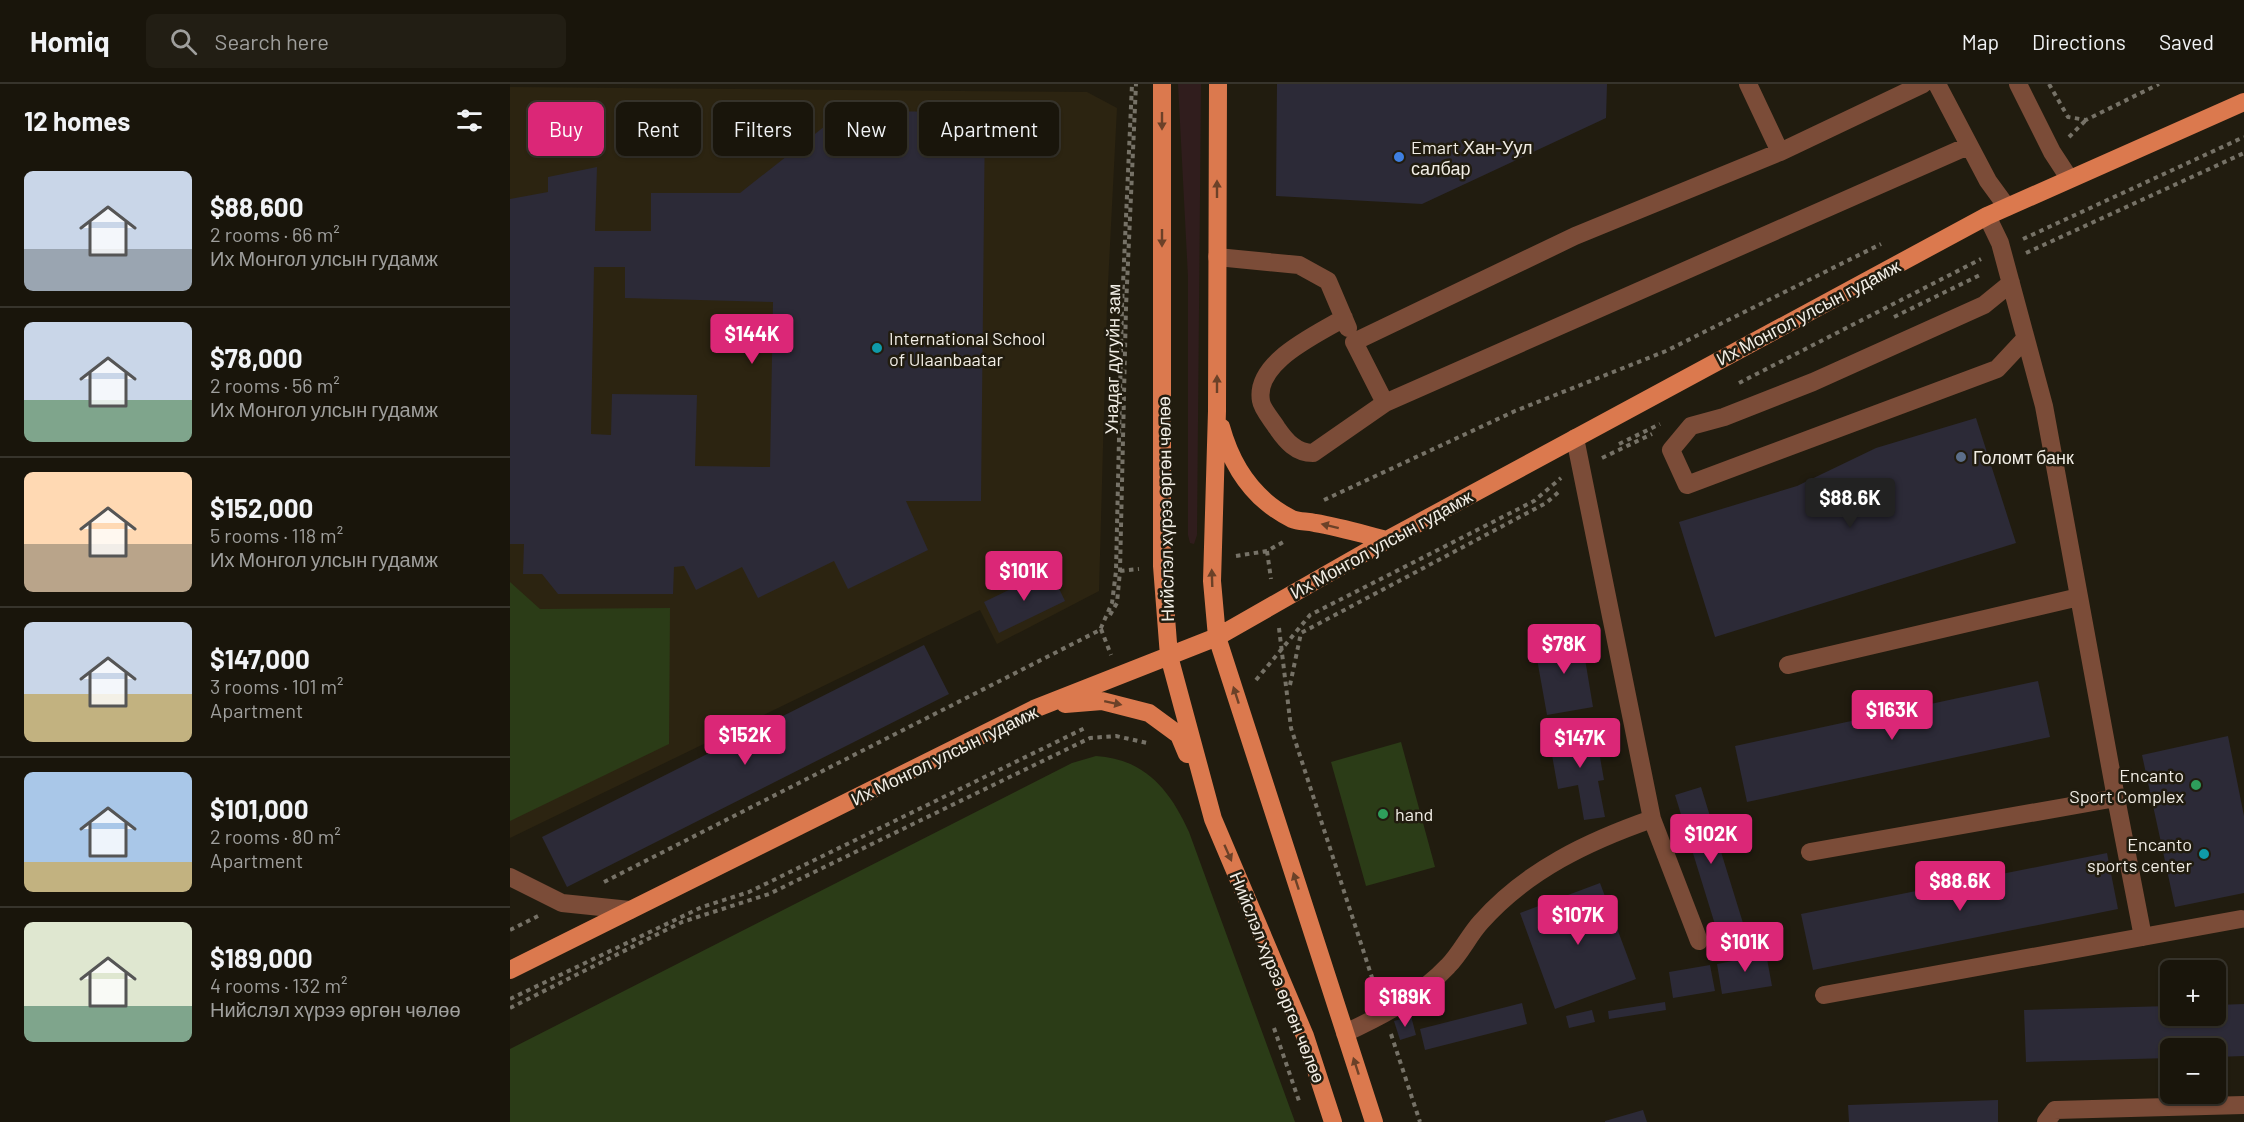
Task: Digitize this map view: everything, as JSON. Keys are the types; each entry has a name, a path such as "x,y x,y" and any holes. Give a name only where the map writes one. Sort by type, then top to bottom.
{"main road":[{"name":"Нийслэл хүрээ өргөн чөлөө","path":"1162,84 1162,566 1169,656 1213,819 1305,1036 1333,1122"},
{"path":"1218,84 1217,411 1212,581 1217,637 1374,1122"},
{"name":"Их Монгол улсын гудамж","path":"510,970 1034,709 1217,637 1387,540 1987,216 2244,102"},
{"path":"1217,411 1227,449 1241,474 1258,497 1294,520 1387,540"},
{"path":"1034,709 1102,701 1149,713 1179,735 1213,819"}],"street":[{"path":"1748,84 1780,153"},
{"path":"1354,342 1575,236 1780,153 1923,84"},
{"path":"1937,84 1968,146 1988,181 2007,207"},
{"path":"2018,84 2052,152 2069,178"},
{"path":"1344,318 1276,361 1261,380 1261,402 1286,441 1303,453 1313,453 1385,404 1968,146"},
{"path":"1987,216 2002,249 2044,406 2143,937"},
{"path":"1217,257 1299,265 1328,281 1354,342 1385,404"},
{"path":"2011,283 1984,305 1813,382 1724,417 1692,426 1671,450 1687,485 1997,369 2025,339"},
{"path":"1575,438 1652,819 1699,941"},
{"path":"1788,665 2079,597"},
{"path":"1810,852 2116,798"},
{"path":"1345,1033 1416,995 1449,966 1481,921 1562,856 1601,837 1652,819"},
{"path":"510,877 562,903 630,910"},
{"path":"1824,996 2241,919"},
{"path":"2046,1122 2055,1110 2244,1105"}],"path":[{"path":"510,930 1100,630 1113,603 1116,571 1122,306 1134,84"},
{"path":"2049,84 2068,117 2086,120 2159,84"},
{"path":"1729,388 2002,249 2244,137"},
{"path":"1322,501 1515,411 1666,351 1888,240"},
{"path":"1419,1122 1291,728 1282,648 1311,615 1534,501 1580,463 1666,421"},
{"path":"510,999 702,907 749,892 1085,728 1096,726"},
{"path":"510,1008 682,922 769,894 1090,738 1116,736 1143,740 1149,745"},
{"path":"1272,1023 1302,1111"}],"shaded area":[{"path":"1178,84 1201,84 1197,535 1194,544 1190,543 1188,535 1188,277"},
{"path":"510,87 1087,92 1117,108 1107,304 1099,591 997,644 980,610 510,838"}],"green space":[{"path":"510,582 540,609 670,608 669,744 510,821"},
{"name":"hand","path":"1401,742 1435,867 1366,886 1331,762"},
{"path":"1096,756 1113,758 1142,770 1164,790 1182,817 1295,1122 510,1122 510,1049 1072,763"}],"building":[{"name":"Emart Хан-Уул салбар","path":"1277,84 1607,84 1606,118 1422,204 1276,196"},
{"name":"International School of Ulaanbaatar","path":"907,111 919,112 919,156 985,156 981,501 906,501 928,550 848,589 834,561 758,598 742,567 696,590 684,566 674,567 673,594 558,594 542,574 523,574 524,544 510,544 510,199 548,192 548,177 597,167 595,231 651,231 651,193 740,193 787,156 813,156 813,135 825,126 825,156 907,156","holes":["594,267 625,267 625,298 773,302 770,467 695,466 697,395 612,394 611,435 591,434"]},
{"path":"1976,418 2016,543 1715,637 1679,522 1797,486 1876,448"},
{"path":"1050,570 1065,601 999,633 984,602"},
{"path":"1581,635 1593,707 1547,715 1534,642"},
{"path":"924,645 949,694 567,887 542,837"},
{"path":"2038,681 2050,737 1747,802 1735,746"},
{"path":"1595,729 1604,780 1598,781 1605,817 1584,820 1578,785 1558,789 1549,738"},
{"name":"Encanto sports center","path":"2228,736 2244,816 2244,893 2175,907 2142,755"},
{"path":"1701,787 1747,936 1721,944 1675,795"},
{"path":"2107,853 2118,909 1813,970 1801,914"},
{"path":"1600,883 1636,979 1555,1009 1520,913"},
{"path":"1765,948 1772,986 1722,994 1717,964 1743,959 1742,952"},
{"path":"1710,965 1715,991 1673,998 1669,972"},
{"path":"1665,1002 1666,1010 1609,1019 1608,1011"},
{"path":"1522,1003 1527,1024 1425,1050 1420,1029"},
{"path":"2244,1004 2244,1056 2226,1057 2226,1038 2160,1038 2160,1058 2026,1062 2024,1010 2160,1006 2160,1026 2226,1026 2226,1005"},
{"path":"1592,1010 1595,1022 1569,1028 1566,1016"},
{"path":"1411,1016 1416,1035 1400,1040 1394,1021"},
{"path":"1998,1100 1998,1122 1849,1122 1848,1105"},
{"path":"1643,1110 1647,1122 1605,1122 1605,1121"}],"place":[{"name":"Emart Хан-Уул салбар","path":"1399,157"},
{"name":"International School of Ulaanbaatar","path":"877,348"},
{"name":"Голомт банк","path":"1961,457"},
{"name":"Encanto Sport Complex","path":"2196,785"},
{"name":"hand","path":"1383,814"},
{"name":"Encanto sports center","path":"2204,854"}]}
